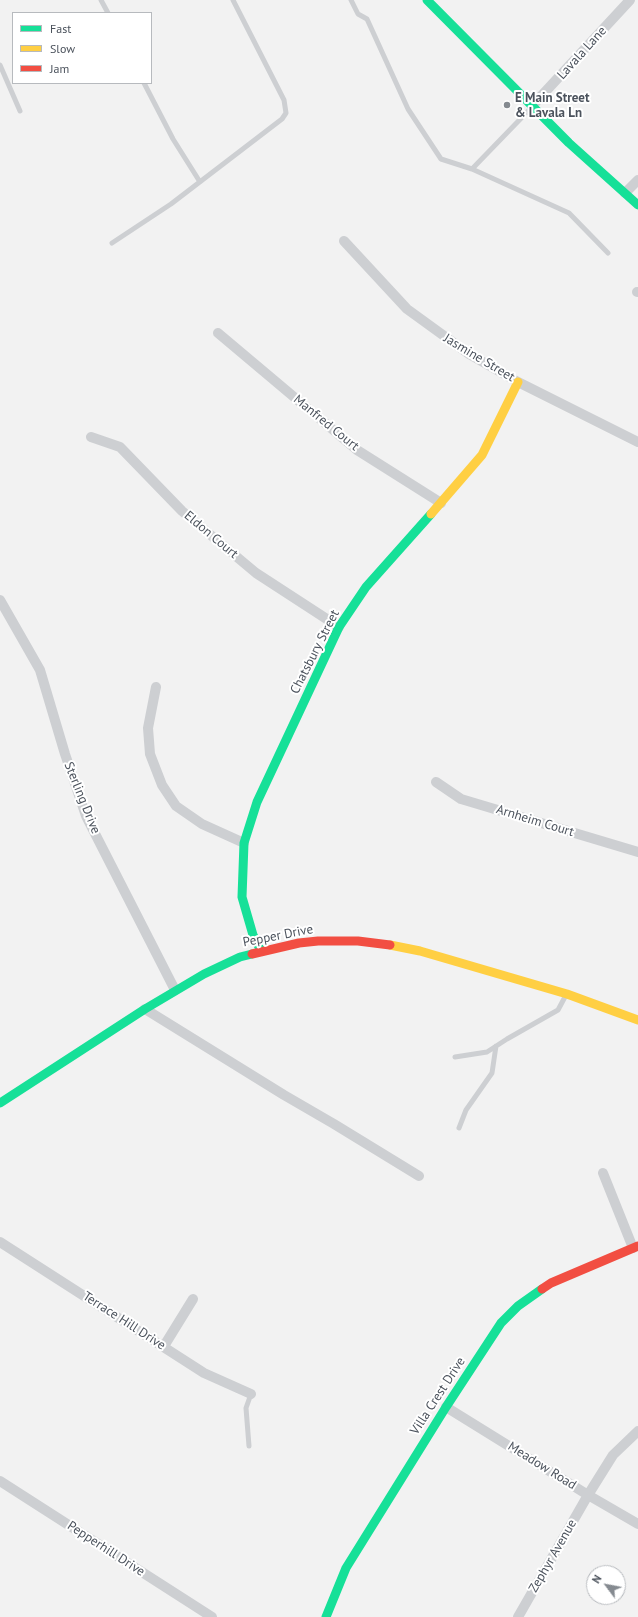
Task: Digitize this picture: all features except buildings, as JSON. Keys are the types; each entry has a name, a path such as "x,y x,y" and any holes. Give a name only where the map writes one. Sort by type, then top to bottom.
{"street":[{"path":"427,0 533,105 569,143 638,205"},
{"name":"Lavala Lane","path":"533,105 630,0"},
{"path":"625,193 638,180"},
{"name":"Jasmine Street","path":"344,241 406,309 469,354 518,382 638,442"},
{"name":"Manfred Court","path":"218,333 357,450 441,503"},
{"name":"Chatsbury Street","path":"261,951 253,934 242,897 244,843 257,802 339,628 366,587 482,455 518,382"},
{"name":"Eldon Court","path":"91,438 120,447 182,511 256,573 339,628"},
{"name":"Sterling Drive","path":"0,600 40,670 65,754 86,816 175,990"},
{"path":"156,686 148,728 150,754 162,786 176,806 202,824 244,843"},
{"name":"Arnheim Court","path":"436,782 461,799 638,852"},
{"name":"Pepper Drive","path":"0,1103 175,990 240,957 285,945 318,941 347,940 374,942 420,951 567,994 638,1020"},
{"path":"145,1009 278,1092 419,1176"},
{"path":"603,1173 635,1247"},
{"name":"Terrace Hill Drive","path":"0,1242 204,1373 251,1394"},
{"name":"Villa Crest Drive","path":"326,1617 346,1568 446,1407 501,1323 518,1306 551,1283 635,1247"},
{"path":"164,1346 193,1299"},
{"name":"Meadow Road","path":"446,1407 588,1495 638,1524"},
{"name":"Zephyr Avenue","path":"518,1617 588,1495 613,1455 638,1431"},
{"name":"Pepperhill Drive","path":"0,1480 212,1617"}],"lane":[{"path":"101,0 107,12"},
{"path":"112,243 171,204 282,119 286,113 284,100 233,0"},
{"path":"351,0 358,14 367,19 408,109 441,159 472,169 569,213 608,253"},
{"path":"0,65 20,111"},
{"path":"145,84 173,139 200,182"},
{"path":"472,169 533,105"},
{"path":"455,1057 487,1052 558,1010 567,994"},
{"path":"459,1128 466,1110 492,1074 496,1046"},
{"path":"249,1446 246,1408 251,1394"}],"traffic: fast":[{"path":"427,0 569,143 638,205"},
{"path":"261,951 253,935 242,897 244,843 257,802 339,627 366,587 431,514"},
{"path":"0,1103 145,1009 204,974 240,957 252,954"},
{"path":"326,1617 346,1568 446,1407 501,1323 518,1306 542,1289"}],"traffic: slow":[{"path":"431,514 482,455 518,382"},
{"path":"390,945 420,951 567,994 638,1020"}],"traffic: jam":[{"path":"252,954 299,943 318,941 358,941 390,945"},
{"path":"542,1289 551,1283 638,1246"}],"place":[{"name":"E Main Street & Lavala Ln","path":"507,105"}]}
